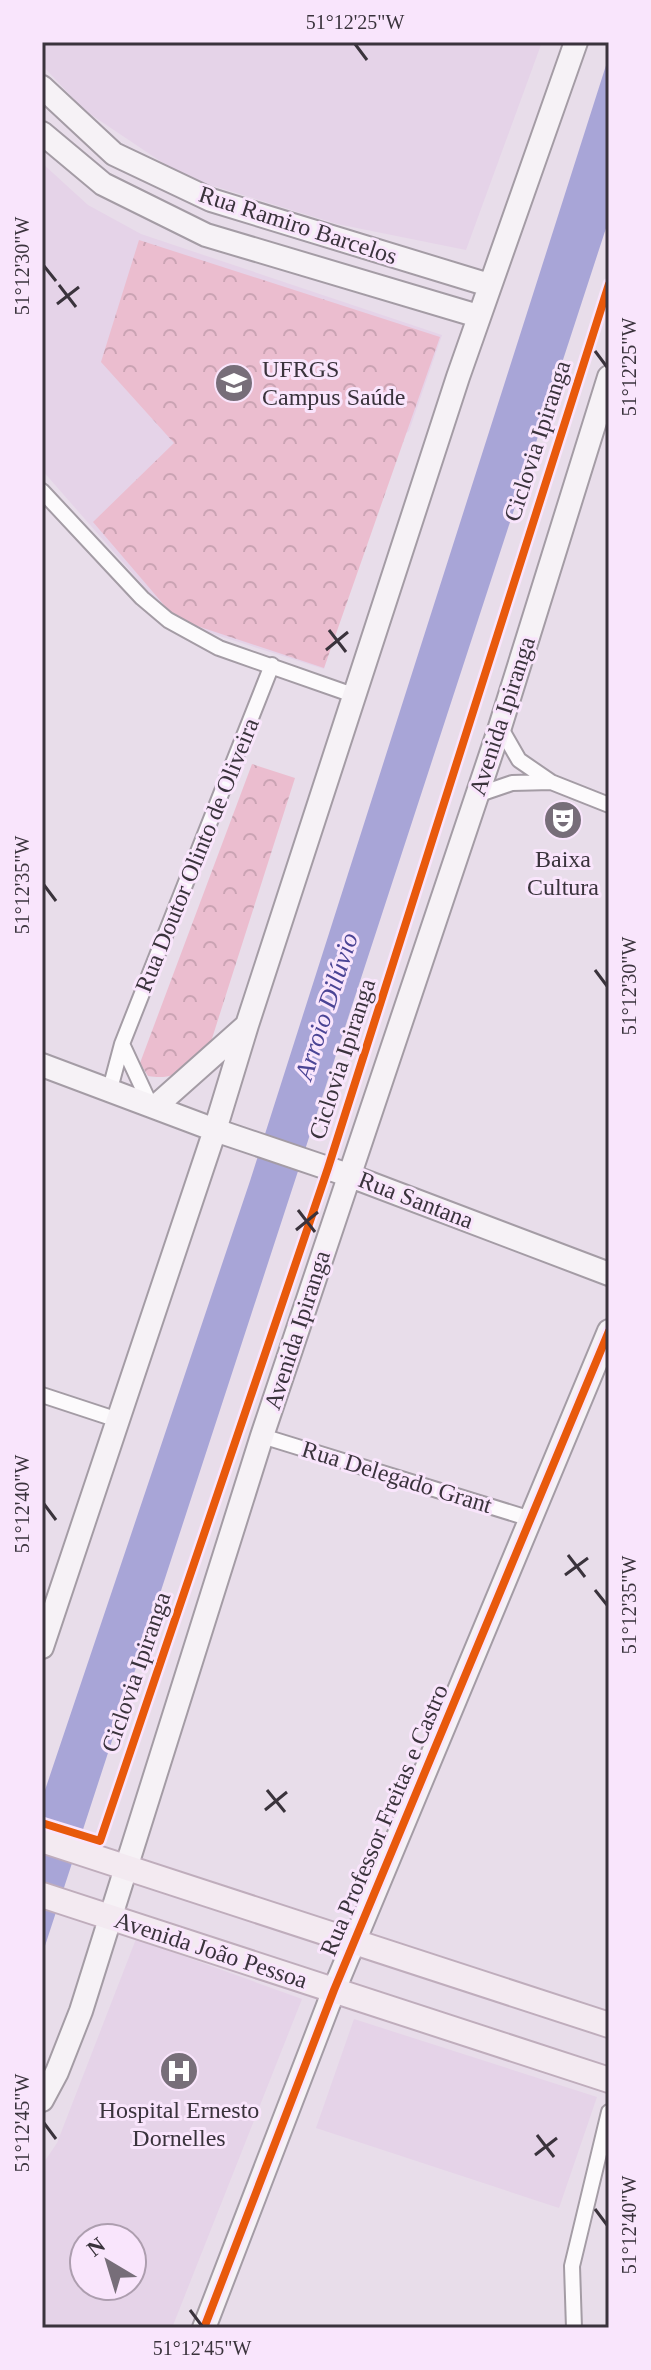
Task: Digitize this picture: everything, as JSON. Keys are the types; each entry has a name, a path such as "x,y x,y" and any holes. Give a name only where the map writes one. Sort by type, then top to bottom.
{"main road":[{"path":"42,1647 118,1420 224,1133 247,1025 478,316 576,42"},
{"name":"Rua Ramiro Barcelos","path":"42,87 114,154 211,200 489,285"},
{"name":"Rua Ramiro Barcelos","path":"42,133 103,184 206,235 478,316"},
{"name":"Avenida Ipiranga","path":"42,2100 57,2072 81,2011 112,1917 262,1436 500,727 609,377"},
{"path":"153,1105 247,1025"},
{"name":"Rua Santana","path":"42,1065 224,1133 348,1175 609,1274"},
{"name":"Rua Professor Freitas e Castro","path":"204,2328 334,1990 609,1331"},
{"path":"42,1840 609,2025"},
{"name":"Avenida João Pessoa","path":"42,1895 609,2080"}],"street":[{"path":"42,491 142,598 168,620 219,648 356,696"},
{"name":"Rua Doutor Olinto de Oliveira","path":"110,1089 122,1044 272,665"},
{"path":"500,727 519,760 551,782 609,805"},
{"path":"477,795 512,783 551,782"},
{"path":"122,1044 153,1105"},
{"path":"42,1395 118,1420"},
{"name":"Rua Delegado Grant","path":"262,1436 531,1519"},
{"path":"574,2328 572,2266 609,2112"}],"shaded area":[{"path":"42,42 542,42 466,250 337,224 184,177 84,110 42,65"},
{"name":"UFRGS Campus Saúde","path":"42,163 88,205 141,234 442,335 409,431 370,461 384,477 324,669 175,622 42,470"},
{"name":"Hospital Ernesto Dornelles","path":"136,1939 302,1999 172,2328 42,2328 42,2165 57,2143"},
{"path":"354,2019 597,2097 559,2208 316,2128"}],"green space":[{"name":"UFRGS Campus Saúde","path":"139,240 440,337 324,668 176,619 93,522 174,443 101,362"},
{"path":"252,764 295,778 209,1048 175,1075 148,1076 140,1063"}],"water":[{"name":"Arroio Dilúvio","path":"609,56 609,219 42,1955 42,1799 250,1181"}],"cycle path":[{"name":"Ciclovia Ipiranga","path":"42,1823 100,1841 328,1168 609,284"},
{"path":"204,2328 334,1990 609,1331"}],"place":[{"name":"UFRGS Campus Saúde","path":"234,383"},
{"name":"Baixa Cultura","path":"563,820"},
{"name":"Hospital Ernesto Dornelles","path":"179,2071"}]}
